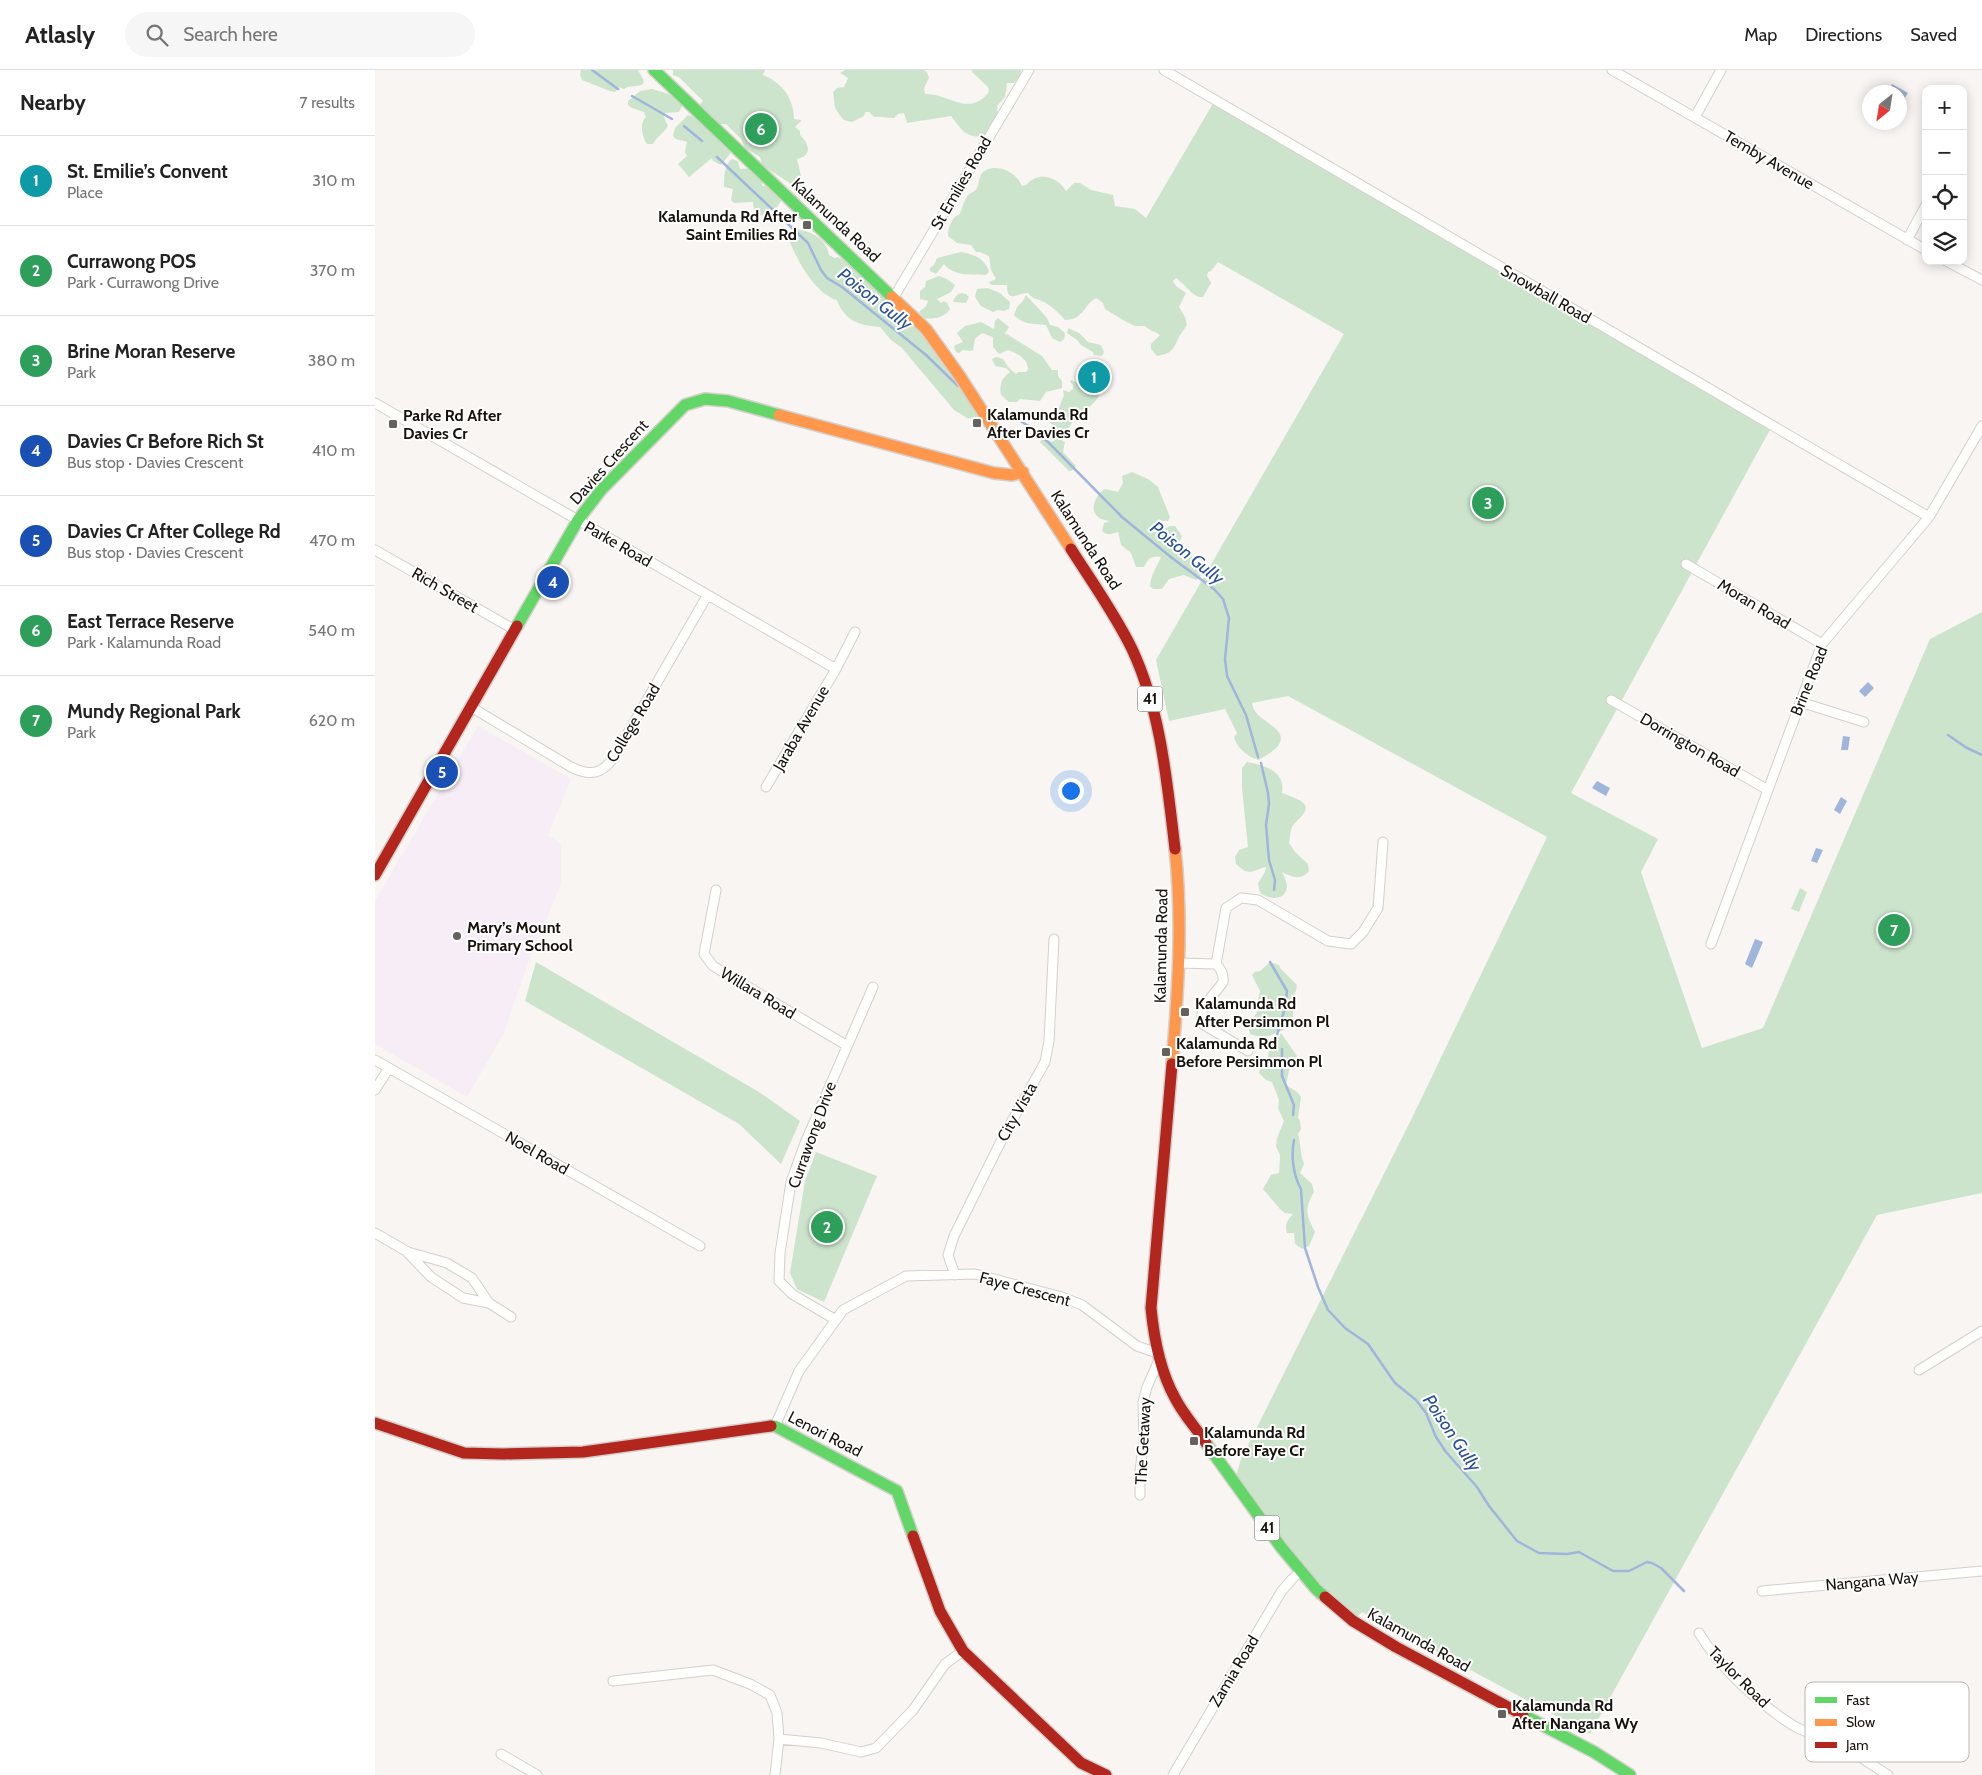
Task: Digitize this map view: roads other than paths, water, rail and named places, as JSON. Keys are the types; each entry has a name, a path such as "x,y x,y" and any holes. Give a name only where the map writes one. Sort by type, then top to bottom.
{"main road":[{"name":"Kalamunda Road","path":"654,70 894,297 935,340 1023,472 1121,626 1133,650 1150,696 1158,731 1175,843 1178,877 1179,964 1171,1090 1151,1308 1158,1357 1166,1380 1179,1406 1301,1572 1353,1621 1379,1638 1580,1744 1630,1775"},
{"name":"Davies Crescent","path":"375,875 578,520 601,490 685,405 705,399 728,401 994,473 1012,475 1023,472"},
{"name":"Lenori Road","path":"375,1423 464,1453 503,1454 583,1452 775,1426 897,1491 940,1611 963,1651 1081,1763 1107,1775"}],"street":[{"name":"St Emilies Road","path":"894,297 1029,70"},
{"name":"Snowball Road","path":"1164,70 1929,517"},
{"name":"Temby Avenue","path":"1612,70 1922,248"},
{"path":"1695,117 1721,70"},
{"path":"1907,240 1922,212"},
{"path":"1954,265 1982,280"},
{"name":"Parke Road","path":"375,403 836,669"},
{"name":"Brine Road","path":"1711,944 1822,644 1929,517 1982,426"},
{"name":"Rich Street","path":"375,550 515,630"},
{"name":"Moran Road","path":"1686,564 1822,644"},
{"name":"College Road","path":"471,707 571,767 582,772 600,771 608,767 707,596"},
{"name":"Jaraba Avenue","path":"767,787 836,669 855,632"},
{"name":"Dorrington Road","path":"1611,700 1768,790"},
{"path":"1800,702 1864,722"},
{"path":"1216,964 1226,908 1241,898 1258,900 1328,941 1351,944 1363,932 1377,908 1383,842"},
{"name":"Willara Road","path":"716,890 704,954 713,966 846,1045"},
{"name":"City Vista","path":"955,1275 948,1255 954,1236 1004,1135 1045,1062 1049,1041 1054,939"},
{"path":"1179,964 1216,964 1221,968 1224,976 1223,982 1203,1010 1201,1020 1204,1025 1248,1051"},
{"name":"Currawong Drive","path":"836,1320 792,1294 779,1281 780,1253 791,1182 805,1143 846,1045 873,987"},
{"name":"Noel Road","path":"375,1060 700,1246"},
{"path":"375,1090 389,1068"},
{"path":"375,1233 408,1252 447,1263 472,1278 489,1303"},
{"path":"408,1252 431,1277 463,1298 489,1303 511,1317"},
{"name":"Faye Crescent","path":"775,1426 799,1371 843,1310 906,1276 975,1274 1062,1297 1082,1305 1137,1346 1158,1357"},
{"path":"1919,1370 1982,1331"},
{"name":"The Getaway","path":"1140,1495 1140,1471 1144,1439 1143,1402 1158,1357"},
{"name":"Nangana Way","path":"1762,1591 1982,1571"},
{"name":"Zamia Road","path":"1173,1775 1281,1592 1301,1572"},
{"name":"Taylor Road","path":"1699,1633 1706,1646 1763,1704 1805,1731"},
{"path":"779,1739 821,1743 861,1752 876,1748 913,1710 945,1664 963,1651"},
{"path":"613,1681 713,1670 750,1684 770,1695 777,1713 779,1739 775,1775"},
{"path":"501,1754 537,1775"},
{"name":"Taylor Road","path":"1866,1762 1888,1775"}],"water":[{"path":"1868,682 1874,688 1865,697 1859,691"},
{"path":"1843,736 1850,737 1848,750 1841,750"},
{"path":"1597,781 1610,788 1606,796 1592,788"},
{"path":"1841,797 1847,801 1840,814 1834,810"},
{"path":"1816,848 1823,850 1817,863 1811,861"},
{"path":"1755,939 1763,942 1752,968 1745,964"}],"waterway":[{"name":"Poison Gully","path":"592,70 618,89"},
{"name":"Poison Gully","path":"632,96 672,119"},
{"path":"684,126 702,141"},
{"name":"Poison Gully","path":"717,157 808,243 827,278 842,287 926,355 958,386"},
{"name":"Poison Gully","path":"1012,416 1048,442 1122,517 1214,589 1223,599 1229,618 1225,659 1227,676 1246,715 1258,757"},
{"path":"1948,735 1967,748 1982,755"},
{"name":"Poison Gully","path":"1261,763 1268,793 1269,804 1266,825 1269,860 1275,880 1274,890"},
{"name":"Poison Gully","path":"1270,962 1287,991 1285,1008 1277,1035"},
{"path":"1282,1049 1282,1076 1294,1105 1293,1115"},
{"name":"Poison Gully","path":"1294,1140 1293,1165 1301,1189 1305,1248 1328,1310 1345,1328 1368,1344 1395,1383 1416,1400 1426,1413 1436,1437 1446,1452 1477,1487 1489,1506 1517,1541 1539,1553 1567,1554 1579,1552 1613,1571 1629,1571 1647,1562 1652,1563 1661,1568 1684,1591"}],"place":[{"name":"East Terrace Reserve","path":"761,129"},
{"name":"Kalamunda Rd After Saint Emilies Rd","path":"807,225"},
{"name":"St. Emilie’s Convent","path":"1094,377"},
{"name":"Kalamunda Rd After Davies Cr","path":"977,423"},
{"name":"Parke Rd After Davies Cr","path":"393,424"},
{"name":"Brine Moran Reserve","path":"1488,503"},
{"name":"Davies Cr Before Rich St","path":"553,582"},
{"name":"Davies Cr After College Rd","path":"442,772"},
{"name":"Mundy Regional Park","path":"1894,930"},
{"name":"Mary’s Mount Primary School","path":"457,936"},
{"name":"Kalamunda Rd After Persimmon Pl","path":"1185,1012"},
{"name":"Kalamunda Rd Before Persimmon Pl","path":"1166,1052"},
{"name":"Currawong POS","path":"827,1227"},
{"name":"Kalamunda Rd Before Faye Cr","path":"1194,1441"},
{"name":"Kalamunda Rd After Nangana Wy","path":"1502,1714"}]}
